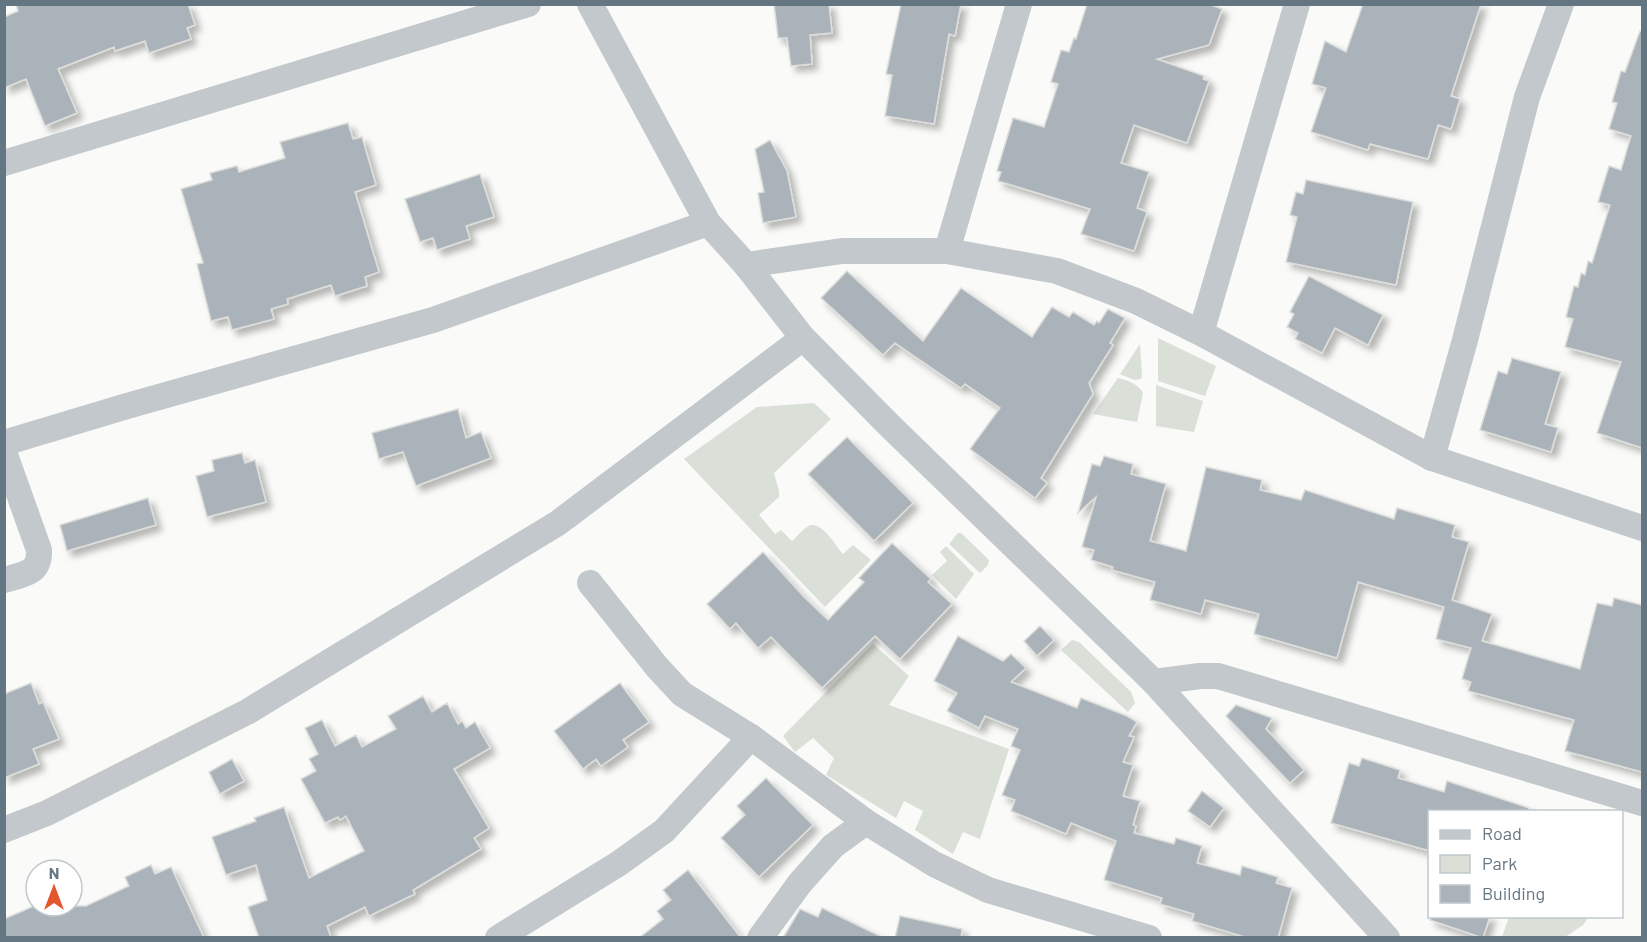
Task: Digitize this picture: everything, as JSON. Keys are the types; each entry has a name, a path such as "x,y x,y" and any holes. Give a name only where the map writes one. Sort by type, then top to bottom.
{"street":[{"path":"4,163 528,4"},
{"path":"590,4 708,223 746,266 803,338 1154,682 1387,938"},
{"path":"947,251 1019,4"},
{"path":"1201,333 1297,4"},
{"path":"1432,458 1465,340 1527,97 1562,4"},
{"path":"4,443 126,406 433,320 708,223"},
{"path":"746,266 842,251 947,251 1057,271 1136,301 1201,333 1432,458 1642,528"},
{"path":"4,830 47,813 247,712 548,529 803,338"},
{"path":"4,452 40,558 33,571 4,580"},
{"path":"590,582 657,667 682,694 751,737 866,822 934,864 988,890 1149,938"},
{"path":"1154,682 1218,676 1642,803"},
{"path":"498,938 599,876 664,831 751,737"},
{"path":"760,938 800,883 833,846 866,822"}],"green space":[{"path":"1158,338 1216,366 1205,396 1158,381"},
{"path":"1140,344 1142,376 1141,379 1134,380 1120,374"},
{"path":"1118,378 1129,381 1143,393 1137,422 1093,414"},
{"path":"1156,385 1203,401 1194,432 1156,426"},
{"path":"814,403 831,419 774,473 779,497 759,515 775,534 781,530 792,541 806,528 816,525 825,531 843,554 853,545 871,560 825,607 684,459 757,407"},
{"path":"958,533 961,533 989,560 988,565 980,573 949,544"},
{"path":"946,546 974,574 956,599 932,575 947,561 940,552"},
{"path":"1072,640 1079,642 1131,692 1135,703 1128,712 1061,650"},
{"path":"873,644 909,676 889,705 1009,749 980,839 963,832 953,854 915,830 923,811 904,801 896,818 826,775 834,758 813,738 795,752 783,736"},
{"path":"1508,918 1588,918 1583,925 1565,937 1502,937"}],"building":[{"path":"16,4 188,4 195,25 187,28 191,39 149,53 145,41 115,51 114,47 58,69 77,113 45,126 26,79 4,88 4,17 18,11"},
{"path":"774,4 829,4 832,33 810,35 812,64 791,66 787,38 778,38"},
{"path":"901,4 961,4 955,36 949,34 934,124 885,116 892,75 886,74"},
{"path":"1087,4 1208,4 1222,9 1209,45 1157,59 1204,76 1203,79 1209,81 1187,143 1134,125 1121,163 1149,172 1137,208 1147,212 1134,251 1081,234 1090,209 998,181 1001,172 997,171 1013,118 1044,127 1058,84 1051,82 1061,50 1069,52 1074,38 1076,39"},
{"path":"1363,4 1481,4 1451,96 1460,99 1451,129 1438,125 1428,159 1370,144 1368,150 1311,132 1326,88 1312,84 1325,41 1346,52"},
{"path":"1640,31 1642,32 1642,448 1597,433 1621,362 1565,347 1573,319 1566,317 1574,286 1578,287 1581,273 1585,275 1588,261 1592,263 1610,205 1598,202 1609,166 1621,170 1631,136 1609,129 1617,103 1612,102 1621,71 1625,72"},
{"path":"348,123 353,139 362,137 376,185 355,192 379,272 365,277 367,286 335,296 331,285 287,299 288,304 271,309 274,319 232,330 228,317 211,321 197,264 203,263 181,189 212,180 210,173 237,166 239,172 285,158 280,142"},
{"path":"770,140 787,171 796,217 763,223 758,193 764,192 755,149"},
{"path":"480,174 494,217 466,226 470,239 437,250 433,238 420,242 405,199"},
{"path":"1306,180 1413,202 1396,285 1286,262 1297,217 1290,215 1296,192 1303,194"},
{"path":"847,271 923,341 961,288 1032,337 1052,307 1069,317 1073,312 1094,325 1097,321 1099,323 1108,309 1125,318 1110,343 1113,345 1089,383 1093,394 1041,478 1047,483 1035,498 970,449 1000,408 965,384 961,388 895,343 883,355 821,298"},
{"path":"1309,276 1383,315 1368,345 1335,328 1322,353 1295,339 1298,333 1287,327 1294,314 1290,312"},
{"path":"1512,358 1561,372 1545,424 1558,428 1551,452 1480,430 1498,371 1507,374"},
{"path":"458,409 466,438 481,432 491,458 416,486 403,452 379,459 372,433"},
{"path":"847,437 913,503 874,541 808,474"},
{"path":"242,453 245,463 255,460 266,502 207,517 196,476 214,471 212,460"},
{"path":"1104,456 1133,464 1131,474 1166,484 1150,541 1186,551 1206,467 1262,480 1260,490 1301,500 1305,490 1394,519 1397,508 1455,525 1452,537 1469,542 1452,600 1492,614 1482,641 1580,669 1597,603 1612,606 1614,598 1642,605 1642,772 1565,751 1574,720 1468,691 1471,682 1462,679 1471,648 1436,639 1444,607 1358,582 1337,658 1254,634 1259,614 1205,600 1201,614 1150,600 1155,582 1112,570 1113,567 1091,560 1094,550 1082,547 1096,497 1078,513 1092,464 1100,466"},
{"path":"148,498 156,525 67,551 60,525"},
{"path":"892,543 931,579 928,582 952,604 900,659 875,636 822,688 771,637 758,648 736,623 730,629 707,604 763,552 828,620 864,582 859,578"},
{"path":"1040,626 1054,640 1037,656 1024,641"},
{"path":"958,636 1003,661 1011,654 1026,668 1011,682 1077,708 1081,698 1137,722 1129,736 1134,737 1123,762 1133,765 1123,796 1140,801 1133,825 1136,826 1134,833 1174,844 1176,838 1202,846 1197,863 1240,875 1242,866 1278,877 1276,883 1292,888 1278,938 1248,938 1192,921 1194,914 1160,904 1162,898 1104,880 1116,841 1071,823 1066,834 1011,811 1015,800 1002,795 1020,750 1011,746 1018,729 985,716 979,728 947,711 957,693 934,681"},
{"path":"31,683 39,704 43,702 59,739 33,749 39,764 4,778 4,694"},
{"path":"620,683 649,722 623,740 628,747 601,766 596,759 583,769 554,731"},
{"path":"423,696 432,712 447,703 458,724 462,721 466,728 475,722 490,748 454,769 489,828 474,838 481,849 413,890 415,894 369,916 365,907 327,926 331,938 259,938 248,907 267,900 256,865 226,875 212,837 256,821 254,818 284,807 309,878 364,851 346,816 340,820 338,817 325,823 301,779 316,771 309,759 318,754 305,728 322,720 335,746 356,735 362,747 396,729 388,716"},
{"path":"1236,705 1272,718 1266,729 1304,770 1290,783 1226,716"},
{"path":"1362,758 1400,770 1398,778 1444,792 1447,781 1529,808 1528,810 1428,810 1428,850 1331,823 1349,763 1359,766"},
{"path":"232,759 244,781 220,794 209,772"},
{"path":"766,778 813,825 759,877 721,838 745,815 737,806"},
{"path":"1202,791 1224,808 1210,827 1188,811"},
{"path":"151,865 155,874 171,867 204,938 4,938 4,919 24,910 24,918 84,918 84,906 129,886 125,877"},
{"path":"688,870 741,938 639,938 663,919 657,911 671,900 663,890"},
{"path":"822,908 884,938 783,938 800,909 818,917"},
{"path":"900,916 962,929 961,938 895,938"},
{"path":"1430,918 1489,918 1483,938 1430,920"}]}
